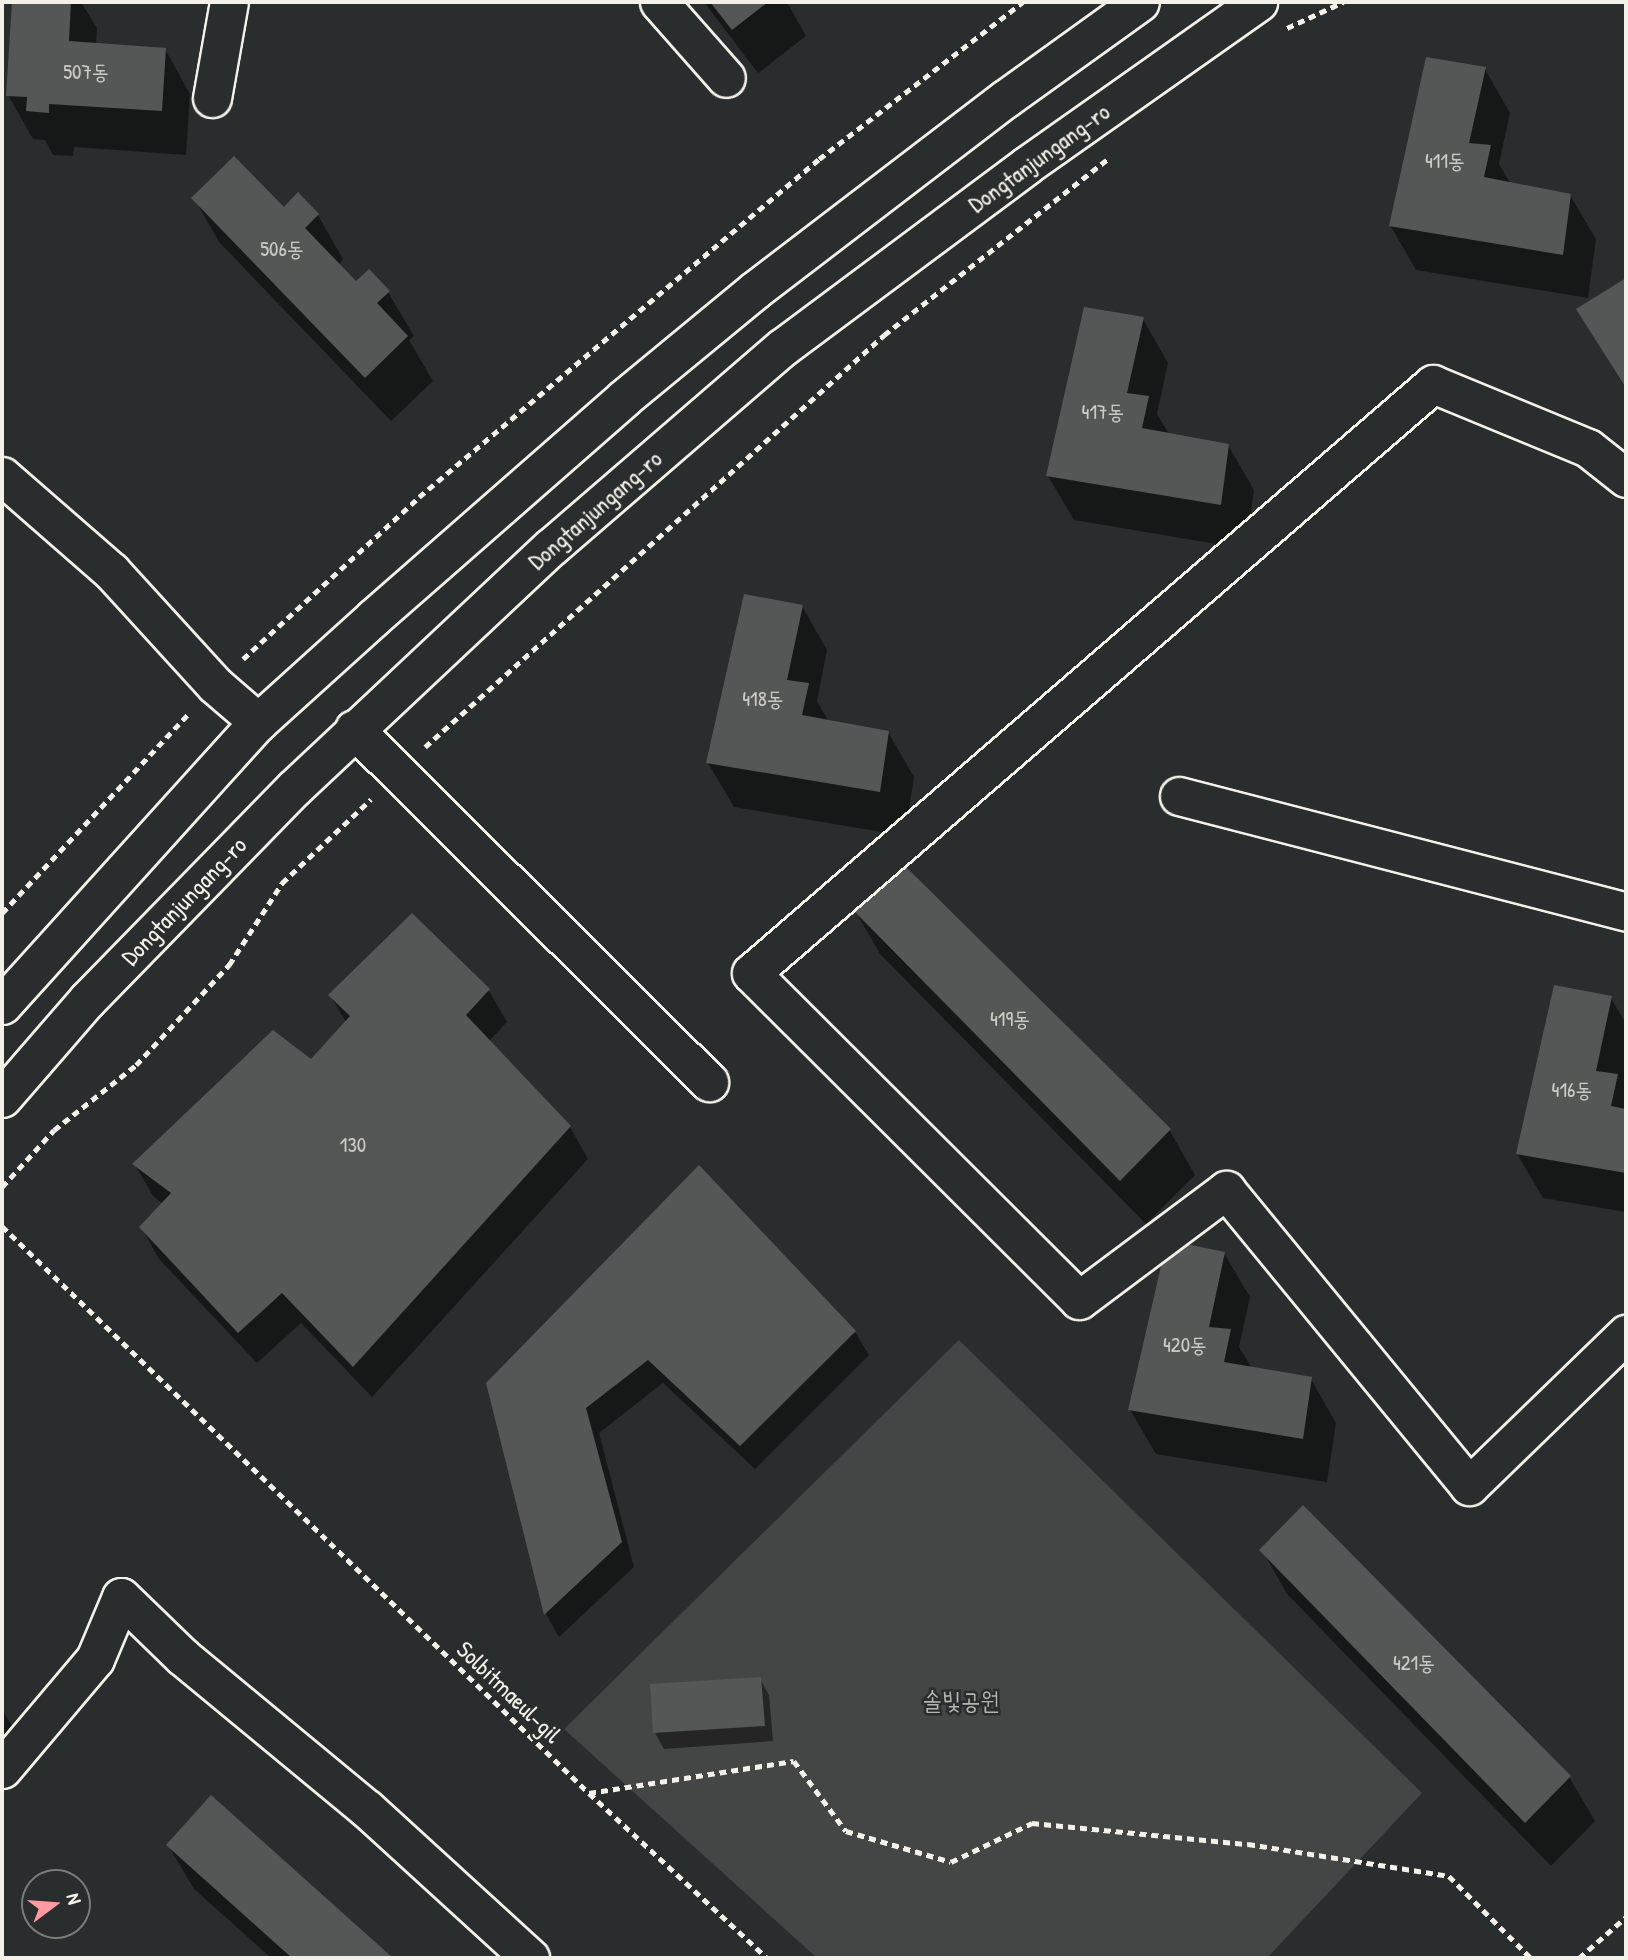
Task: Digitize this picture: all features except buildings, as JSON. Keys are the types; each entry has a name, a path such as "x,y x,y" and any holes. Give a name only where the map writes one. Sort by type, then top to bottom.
{"street":[{"path":"212,98 229,2"},
{"path":"659,2 726,78"},
{"path":"2,1005 257,722 625,398 755,290 994,107 1140,2"},
{"name":"Dongtanjungang-ro","path":"2,1098 88,1000 354,729 551,547 783,347 1027,165 1258,2"},
{"path":"1626,478 1588,448 1433,384 751,973 1079,1300 1226,1190 1469,1486 1626,1334"},
{"path":"2,476 111,570 215,685 257,722"},
{"path":"354,729 709,1082"},
{"path":"1179,796 1626,912"},
{"path":"2,1769 95,1659 121,1597 183,1657 368,1809 530,1958"}],"path":[{"path":"2,914 215,685 419,497 819,159 1023,2"},
{"path":"1278,32 1343,2"},
{"path":"2,1187 54,1130 136,1065 229,965 282,883 398,772 884,335 1112,156"},
{"name":"Solbitmaeul-gil","path":"2,1226 589,1793 767,1958"},
{"path":"589,1793 794,1761 846,1831 951,1863 1032,1823 1248,1844 1449,1876 1531,1958"},
{"path":"1579,1958 1626,1917"}],"green space":[{"name":"솔빛공원","path":"959,1340 1422,1793 1267,1958 817,1958 564,1729"}]}
